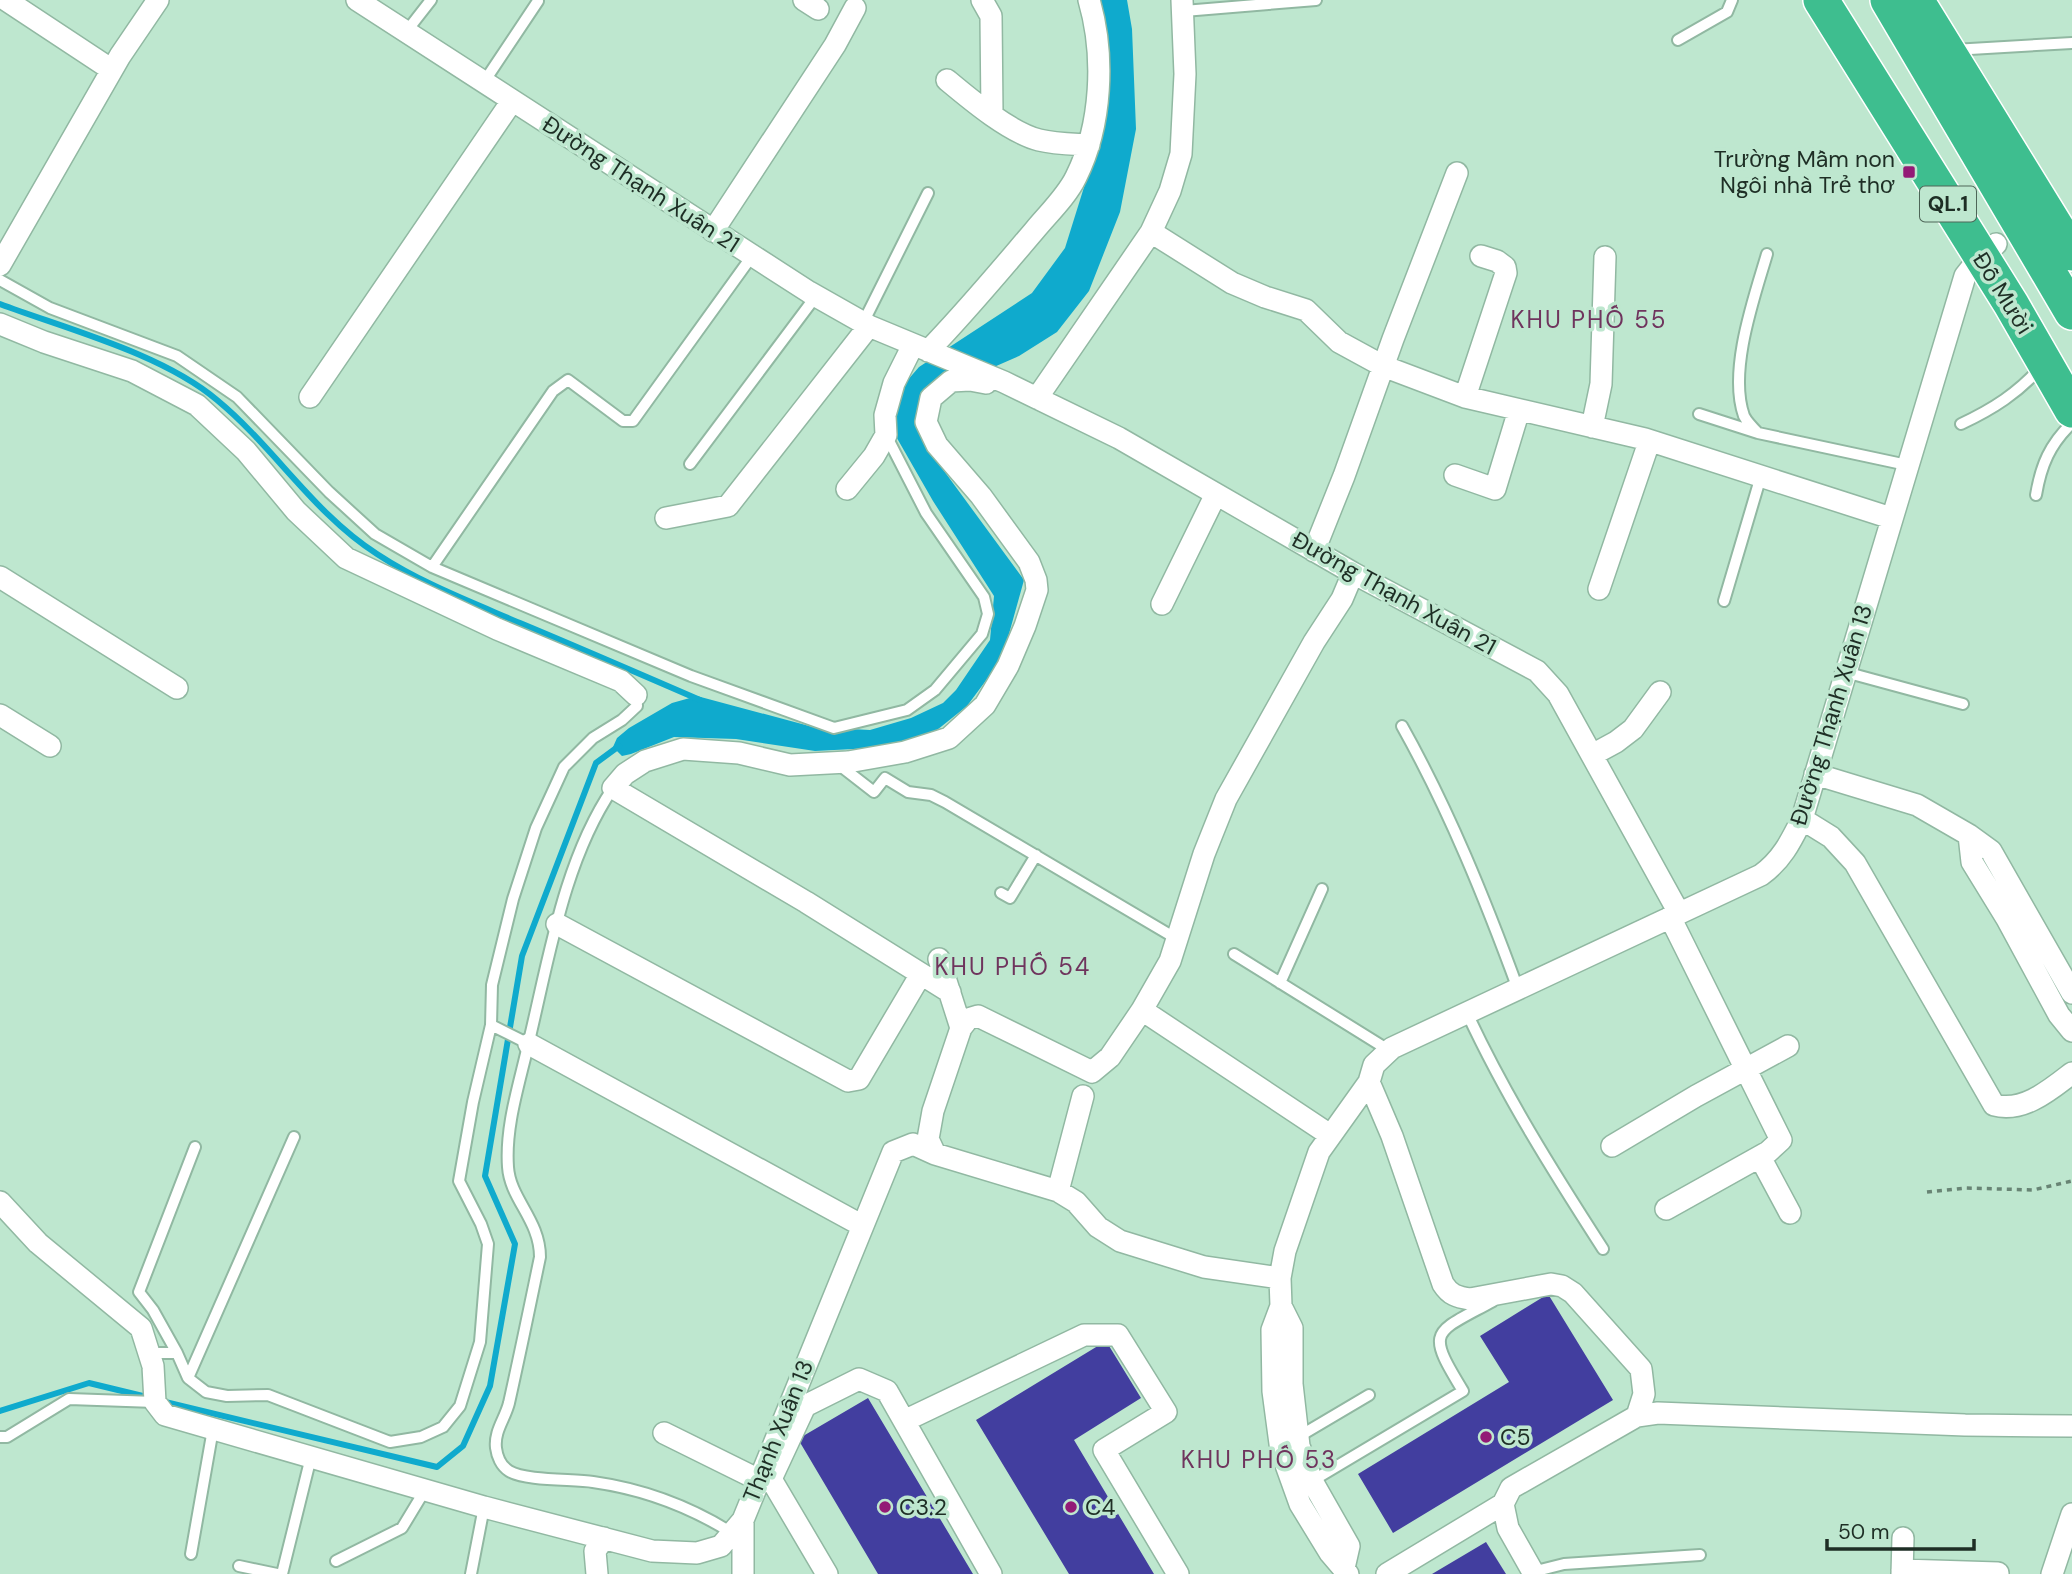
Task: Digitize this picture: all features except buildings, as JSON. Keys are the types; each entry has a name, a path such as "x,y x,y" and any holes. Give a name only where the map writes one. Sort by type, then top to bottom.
{"highway":[{"name":"Đỗ Mười","path":"1821,0 1988,250 2059,366 2072,410"},
{"name":"Đỗ Mười","path":"1850,0 1988,250"},
{"name":"QL.1","path":"1888,0 1936,57 2072,253"},
{"name":"QL.1","path":"1916,0 1936,57 2072,312"}],"street":[{"path":"6,0 112,70"},
{"path":"1,265 112,70 158,0"},
{"name":"Đường Thạnh Xuân 21","path":"357,0 751,256 866,325 1008,384 1119,438 1353,573 1536,671 1558,694 1591,755 1674,915 1781,1140 1760,1157"},
{"path":"982,0 990,16 992,114"},
{"path":"847,489 874,456 886,435 885,415 894,383 991,282 1075,181 1089,145 1098,78 1097,27 1089,0"},
{"path":"1037,398 1151,232 1170,191 1181,154 1185,74 1183,6"},
{"path":"713,231 835,45 855,8"},
{"path":"947,80 992,114 1038,139 1089,145"},
{"path":"310,397 512,101"},
{"path":"1314,551 1457,173"},
{"path":"1151,232 1232,283 1306,310 1339,342 1384,366 1465,397 1645,439 1891,518"},
{"name":"Đường Thạnh Xuân 13","path":"1369,1082 1374,1065 1390,1051 1761,875 1785,853 1802,819 1965,276 1988,250"},
{"path":"1465,397 1506,273 1505,267 1497,261 1481,257"},
{"path":"1592,427 1601,384 1605,257"},
{"path":"0,324 44,342 132,371 197,405 246,451 296,511 346,558 497,629 621,681 636,695"},
{"path":"666,518 727,506 866,325"},
{"path":"950,992 806,902 613,788 625,774 645,761 683,749 739,753 790,765 837,763 905,752 949,738 985,705 1008,666 1026,626 1037,590 1033,570 981,496 937,445 926,422 931,398 951,381 970,380 999,387 1008,384"},
{"path":"1455,475 1495,489 1519,410"},
{"path":"1599,589 1647,448 1645,439"},
{"path":"1162,604 1216,494"},
{"path":"935,1154 928,1139 933,1111 961,1028 968,1019 978,1016 1093,1072 1110,1057 1142,1010 1170,961 1204,854 1226,799 1314,642 1342,599 1353,573"},
{"path":"0,577 177,688"},
{"path":"1591,755 1616,742 1633,729 1660,692"},
{"path":"0,715 50,746"},
{"path":"1815,775 1917,805 1991,851 2058,974 2072,993"},
{"path":"1802,819 1831,838 1855,863 1994,1105 2008,1109 2028,1103 2072,1073"},
{"path":"557,924 848,1081 859,1079 921,974"},
{"path":"939,959 961,1028"},
{"path":"2058,974 2059,1015 2072,1031"},
{"path":"1142,1010 1330,1135"},
{"path":"529,1044 861,1225"},
{"path":"1612,1146 1788,1046"},
{"path":"1346,1571 1330,1553 1300,1504 1282,1451 1273,1391 1272,1330 1281,1306 1280,1278 1285,1251 1319,1152 1369,1082"},
{"path":"1369,1082 1392,1136 1448,1292 1470,1299 1551,1283 1573,1293 1641,1369 1644,1394 1637,1416"},
{"path":"1058,1191 1083,1096"},
{"name":"Thạnh Xuân 13","path":"737,1527 759,1480 893,1152 913,1144 935,1154 1058,1191 1076,1202 1098,1227 1120,1241 1204,1267 1280,1278"},
{"path":"1666,1209 1760,1157 1790,1213"},
{"path":"0,1202 38,1243 141,1328 151,1359 155,1402 165,1415 484,1507 652,1551 697,1553 721,1546 737,1527"},
{"path":"1281,1306 1292,1328 1292,1384 1298,1437 1312,1481 1349,1546 1346,1571"},
{"path":"904,1421 1084,1335 1118,1335 1166,1412 1104,1450 1178,1574"},
{"path":"827,1574 771,1479 805,1406 859,1379 887,1391 991,1574"},
{"path":"1387,1574 1637,1416 1658,1413 1965,1425 2072,1426"},
{"path":"664,1433 759,1480"},
{"path":"1507,1496 1508,1528 1533,1573"},
{"path":"2052,1574 2072,1514"},
{"path":"737,1527 743,1574"},
{"path":"597,1574 595,1551 604,1538"},
{"path":"1903,1538 1902,1572 1998,1573"}],"lane":[{"path":"406,32 432,0"},
{"path":"1183,6 1316,0"},
{"path":"1678,40 1727,12 1732,0"},
{"path":"484,82 538,1"},
{"path":"1936,57 2072,43"},
{"path":"866,325 928,192"},
{"path":"1758,433 1745,418 1740,395 1740,357 1767,254"},
{"path":"432,567 554,391 568,380 623,421 633,421 751,256"},
{"path":"1,265 50,308 177,356 237,397 329,492 375,534 432,567 691,676 834,728 907,709 935,690 982,634 988,614 984,597 926,513 886,435"},
{"path":"690,464 816,296"},
{"path":"1961,424 1995,408 2024,386 2059,366"},
{"path":"1699,414 1758,433 1907,465"},
{"path":"2036,495 2040,467 2060,434 2072,423"},
{"path":"1724,601 1761,476"},
{"path":"1845,672 1963,704"},
{"path":"195,1147 139,1292 153,1310 188,1378 206,1392 226,1396 268,1395 390,1442 421,1437 443,1427 460,1406 480,1342 488,1244 459,1181 472,1102 491,1025 492,985 513,900 546,802 564,767 593,738 622,720 637,706 636,695"},
{"path":"1402,726 1463,844 1518,989"},
{"path":"837,763 874,792 886,778 908,792 931,794 1177,939"},
{"path":"613,788 596,813 557,924 514,1100 508,1170 540,1242 540,1257 508,1407 496,1432 496,1448 499,1461 509,1471 546,1479 633,1489 737,1527"},
{"path":"1001,893 1010,898 1036,855"},
{"path":"1280,983 1322,889"},
{"path":"1234,954 1390,1051"},
{"path":"1467,1013 1485,1051 1552,1169 1603,1249"},
{"path":"491,1025 529,1044"},
{"path":"188,1378 294,1137"},
{"path":"1312,1481 1463,1391 1441,1356 1438,1342 1444,1328 1511,1291"},
{"path":"151,1359 177,1353"},
{"path":"1298,1437 1369,1395"},
{"path":"0,1437 7,1437 69,1399 155,1402"},
{"path":"191,1554 213,1429"},
{"path":"282,1574 312,1457"},
{"path":"336,1561 402,1528 425,1490"},
{"path":"471,1574 484,1507"},
{"path":"1533,1573 1564,1564 1700,1555"},
{"path":"239,1566 277,1574"}],"path":[{"path":"1927,1192 1966,1188 2033,1190 2072,1181"}],"water":[{"path":"1090,0 1127,0 1132,29 1136,129 1120,212 1089,291 1057,332 1019,356 932,394 928,449 1024,580 1002,659 967,706 918,742 892,747 815,751 736,739 674,737 622,756 613,747 617,738 629,728 672,703 697,696 813,727 870,730 911,718 943,703 956,690 990,640 994,596 933,501 894,433 896,404 906,382 919,367 1032,293 1065,248 1090,168"}],"waterway":[{"path":"0,304 113,344 170,369 195,384 238,418 333,520 354,538 394,564 465,600 700,700"},
{"path":"161,1401 437,1467 463,1446 490,1386 515,1244 485,1176 522,956 596,763 619,746"},
{"path":"0,1411 89,1383 151,1398"}],"place":[{"name":"Trường Mầm non Ngôi nhà Trẻ thơ","path":"1909,172"},
{"name":"C5","path":"1486,1437"},
{"name":"C3.2","path":"885,1507"},
{"name":"C4","path":"1071,1507"}],"district":[{"name":"KHU PHỐ 55","path":"1589,319"},
{"name":"KHU PHỐ 54","path":"1013,966"},
{"name":"KHU PHỐ 53","path":"1259,1459"}]}
